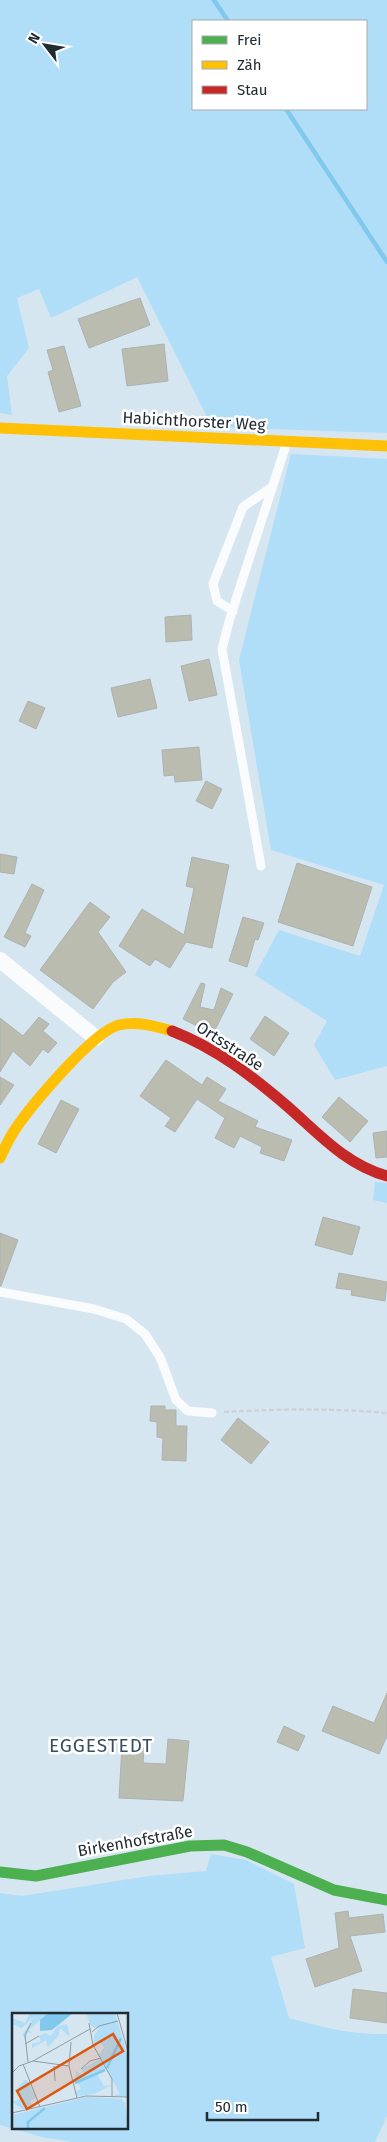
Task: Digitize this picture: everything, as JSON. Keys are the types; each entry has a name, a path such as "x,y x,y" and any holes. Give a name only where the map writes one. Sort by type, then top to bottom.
{"street":[{"name":"Habichthorster Weg","path":"0,428 387,446"},
{"path":"0,960 96,1038"},
{"name":"Ortsstraße","path":"0,1158 24,1116 96,1038 117,1025 146,1023 196,1040 238,1068 288,1107 332,1147 358,1164 387,1176"},
{"name":"Birkenhofstraße","path":"0,1872 36,1876 190,1846 224,1845 247,1852 334,1890 387,1900"}],"lane":[{"path":"261,866 222,649 287,442"},
{"path":"233,611 217,602 213,584 243,507 272,487"},
{"path":"0,1292 94,1309 126,1319 145,1334 160,1357 176,1400 188,1411 212,1413"}],"path":[{"path":"212,1413 283,1408 342,1409 387,1413"}],"shaded area":[{"path":"0,0 387,0 387,433 212,427 137,277 51,318 39,289 17,298 29,348 7,376 12,415 0,413"},
{"path":"291,454 387,459 387,1066 335,1080 314,1045 327,1021 255,975 279,930 360,956 384,885 271,850 239,660"},
{"path":"375,1182 387,1183 387,1203 373,1200"},
{"path":"211,1854 246,1860 294,1884 305,1948 271,1957 289,2018 349,2032 387,2034 387,2116 375,2142 72,2142 42,2137 18,2130 129,2130 129,2013 12,2013 12,2128 0,2125 0,1893 22,1896 149,1876 206,1871"}],"building":[{"path":"140,298 150,325 89,348 78,319"},
{"path":"164,344 168,381 127,386 122,349"},
{"path":"64,346 81,406 59,412 48,372 53,370 47,350"},
{"path":"191,615 192,640 166,642 165,617"},
{"path":"209,659 217,695 189,701 181,666"},
{"path":"150,679 157,708 118,717 111,688"},
{"path":"28,701 45,708 36,729 19,721"},
{"path":"199,747 202,780 175,782 174,775 164,776 162,750"},
{"path":"206,781 222,789 212,809 196,801"},
{"path":"0,854 17,857 14,874 0,872"},
{"path":"192,857 229,865 212,948 186,942 170,968 155,959 150,966 119,946 142,909 184,935 194,888 186,886"},
{"path":"297,863 372,887 353,946 278,922"},
{"path":"32,884 44,890 25,933 31,936 25,947 4,937"},
{"path":"90,902 110,917 98,932 126,972 113,982 93,1009 40,970"},
{"path":"243,917 264,923 258,940 255,939 247,967 229,961"},
{"path":"201,983 205,984 200,1007 214,1010 221,988 233,994 213,1034 183,1019"},
{"path":"265,1016 289,1033 274,1056 250,1039"},
{"path":"39,1017 49,1024 43,1031 57,1043 48,1053 43,1049 30,1066 13,1051 0,1072 0,1018 23,1036"},
{"path":"166,1060 202,1085 207,1077 226,1089 218,1101 258,1121 255,1127 292,1140 284,1161 260,1153 262,1147 240,1136 234,1148 215,1138 225,1118 197,1099 175,1132 165,1126 171,1118 140,1096"},
{"path":"0,1077 14,1085 0,1105"},
{"path":"339,1097 368,1121 350,1142 322,1117"},
{"path":"61,1100 79,1109 56,1153 38,1144"},
{"path":"387,1131 387,1157 376,1158 373,1133"},
{"path":"323,1217 360,1227 352,1255 315,1245"},
{"path":"0,1233 18,1240 1,1286 0,1286"},
{"path":"339,1273 387,1282 385,1301 351,1295 352,1290 336,1288"},
{"path":"151,1406 165,1406 165,1410 176,1410 176,1426 187,1426 186,1461 162,1460 163,1438 157,1437 157,1422 150,1421"},
{"path":"238,1418 269,1442 251,1464 221,1440"},
{"path":"387,1693 387,1736 379,1754 322,1731 333,1706 374,1723"},
{"path":"284,1726 305,1736 298,1751 277,1742"},
{"path":"168,1739 189,1741 183,1801 119,1798 122,1746 144,1748 143,1763 166,1764"},
{"path":"348,1911 349,1918 383,1914 385,1932 350,1936 362,1971 315,1987 306,1959 339,1948 335,1913"},
{"path":"353,1989 387,1993 387,2023 350,2018"}],"waterway":[{"path":"214,0 227,20"},
{"path":"287,110 387,262"}],"traffic: fast":[{"path":"0,1872 36,1876 190,1846 224,1845 247,1852 334,1890 387,1900"}],"traffic: slow":[{"path":"0,428 387,446"},
{"path":"0,1158 14,1131 47,1088 79,1055 108,1030 119,1025 139,1024 172,1031"}],"traffic: jam":[{"path":"172,1031 204,1046 233,1064 274,1095 333,1147 358,1164 387,1176"}],"district":[{"name":"EGGESTEDT","path":"101,1745"}]}
